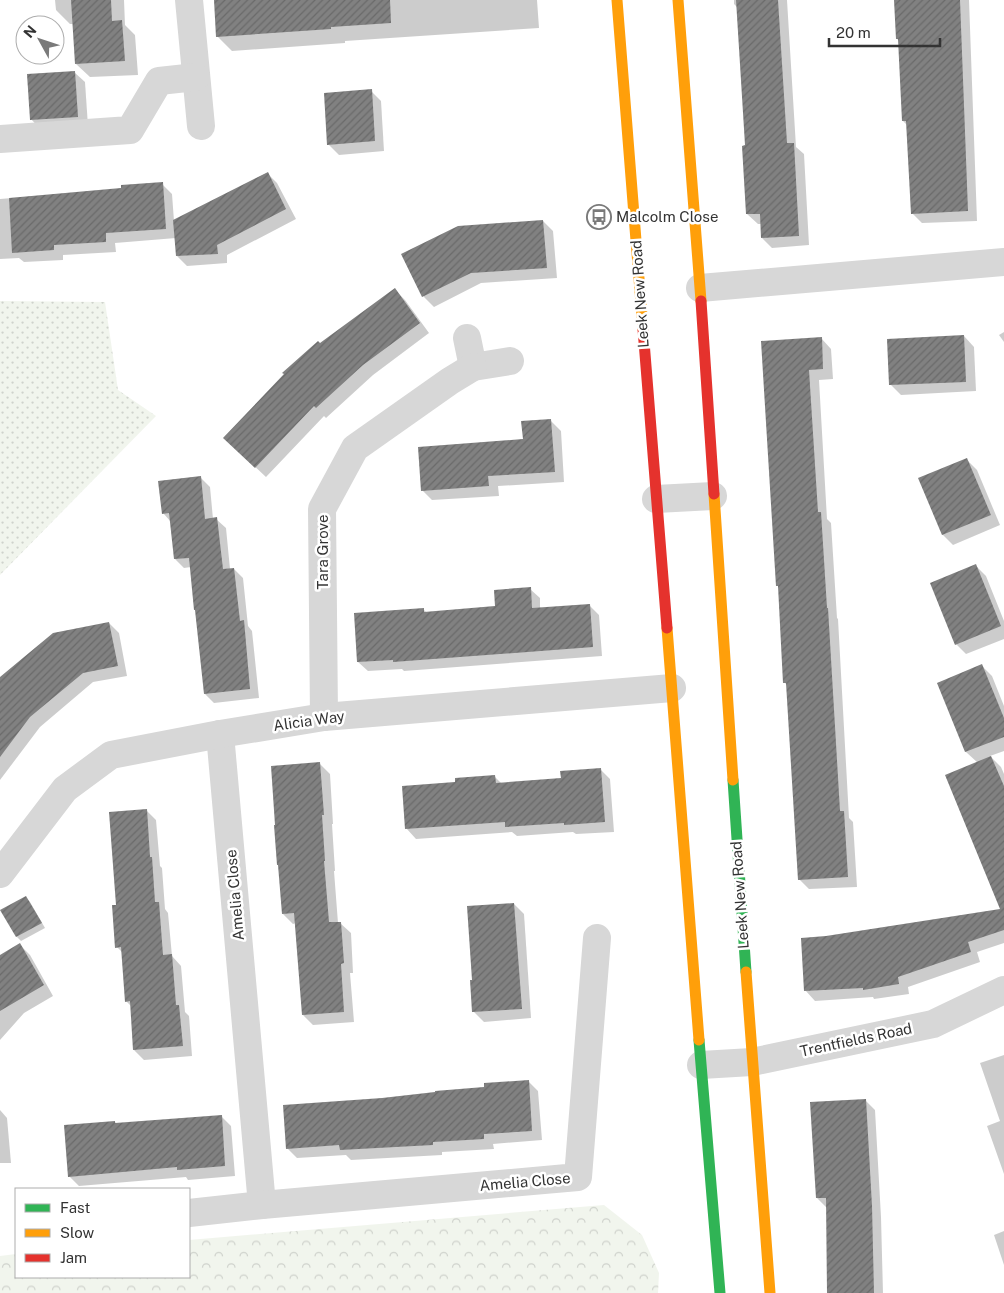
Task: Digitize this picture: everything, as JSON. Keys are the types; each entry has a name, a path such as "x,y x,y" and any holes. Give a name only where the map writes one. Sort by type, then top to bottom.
{"main road":[{"name":"Leek New Road","path":"617,0 720,1293"},
{"name":"Leek New Road","path":"678,0 700,288 752,1062 770,1293"}],"street":[{"path":"189,0 201,126"},
{"path":"0,139 130,130 159,81 196,77"},
{"path":"700,288 1004,262"},
{"path":"467,338 473,367"},
{"name":"Tara Grove","path":"324,717 322,509 355,448 473,367 510,361"},
{"path":"656,499 714,496"},
{"name":"Alicia Way","path":"0,874 65,789 111,755 220,734 324,717 672,688"},
{"name":"Amelia Close","path":"220,734 262,1205"},
{"name":"Amelia Close","path":"190,1213 578,1177 597,938"},
{"name":"Trentfields Road","path":"701,1065 752,1062 933,1024 1004,990"}],"green space":[{"path":"0,301 105,302 118,390 156,416 0,575"},
{"path":"604,1205 642,1235 659,1273 658,1293 0,1293 0,1256 15,1254 15,1278 190,1278 190,1240"}],"building":[{"path":"71,0 111,0 112,21 122,20 125,61 75,64"},
{"path":"214,0 390,0 391,23 216,37"},
{"path":"736,0 778,0 787,143 794,143 799,236 761,238 760,214 746,214 742,146 745,145"},
{"path":"894,0 960,0 968,211 911,214 906,121 902,121"},
{"path":"75,71 78,117 30,120 27,74"},
{"path":"372,89 375,141 327,145 324,93"},
{"path":"268,172 286,209 217,245 218,254 176,256 173,220"},
{"path":"163,182 166,229 106,233 106,242 54,245 54,250 12,253 9,198 121,188 121,185"},
{"path":"543,220 547,268 471,273 422,297 401,254 458,226"},
{"path":"395,288 420,323 363,365 316,408 314,406 255,468 223,438 284,374 282,373 318,341 320,343"},
{"path":"964,335 966,382 889,385 887,339"},
{"path":"822,337 823,369 809,370 818,512 821,512 828,608 840,811 844,811 848,877 798,880 786,683 783,683 778,586 776,586 761,341"},
{"path":"551,419 555,472 488,476 489,486 421,491 418,447 523,439 521,421"},
{"path":"967,458 991,515 942,535 918,478"},
{"path":"201,476 205,519 217,517 223,569 234,568 240,621 244,620 250,689 204,694 189,558 174,559 169,513 162,514 158,481"},
{"path":"976,564 1001,626 955,645 930,583"},
{"path":"531,587 532,608 590,604 593,647 393,662 393,660 357,662 354,613 424,608 424,612 495,606 494,590"},
{"path":"109,622 118,666 83,673 30,717 0,757 0,677 53,633"},
{"path":"982,664 1004,718 1004,737 965,752 937,683"},
{"path":"991,756 1004,786 1004,930 968,942 971,952 898,977 899,984 863,990 863,988 804,991 801,938 826,936 1000,909 945,775"},
{"path":"320,762 324,815 322,815 324,861 329,922 341,922 344,963 341,964 344,1012 302,1015 294,913 282,914 271,766"},
{"path":"601,768 605,822 505,827 505,822 405,829 402,786 455,782 455,778 495,775 496,783 561,778 560,771"},
{"path":"147,809 150,857 152,857 155,902 159,902 163,955 172,954 176,1005 179,1005 183,1046 133,1050 130,1001 125,1002 121,947 115,948 112,905 116,905 109,812"},
{"path":"26,896 42,923 16,937 0,910"},
{"path":"514,903 522,1009 472,1012 470,980 472,980 467,906"},
{"path":"20,943 44,985 0,1011 0,955"},
{"path":"529,1080 532,1131 484,1134 484,1139 433,1142 433,1145 340,1150 339,1145 286,1149 283,1105 382,1098 484,1087 484,1083"},
{"path":"866,1099 872,1206 874,1293 827,1293 826,1198 816,1198 810,1102"},
{"path":"222,1115 225,1166 177,1170 177,1167 68,1177 64,1125"}],"traffic: fast":[{"path":"733,780 746,972"},
{"path":"699,1040 720,1293"}],"traffic: slow":[{"path":"617,0 643,329"},
{"path":"678,0 701,301"},
{"path":"714,494 733,780"},
{"path":"667,628 699,1040"},
{"path":"746,972 770,1293"}],"traffic: jam":[{"path":"701,301 714,494"},
{"path":"643,329 667,628"}],"place":[{"name":"Malcolm Close","path":"599,217"}]}
